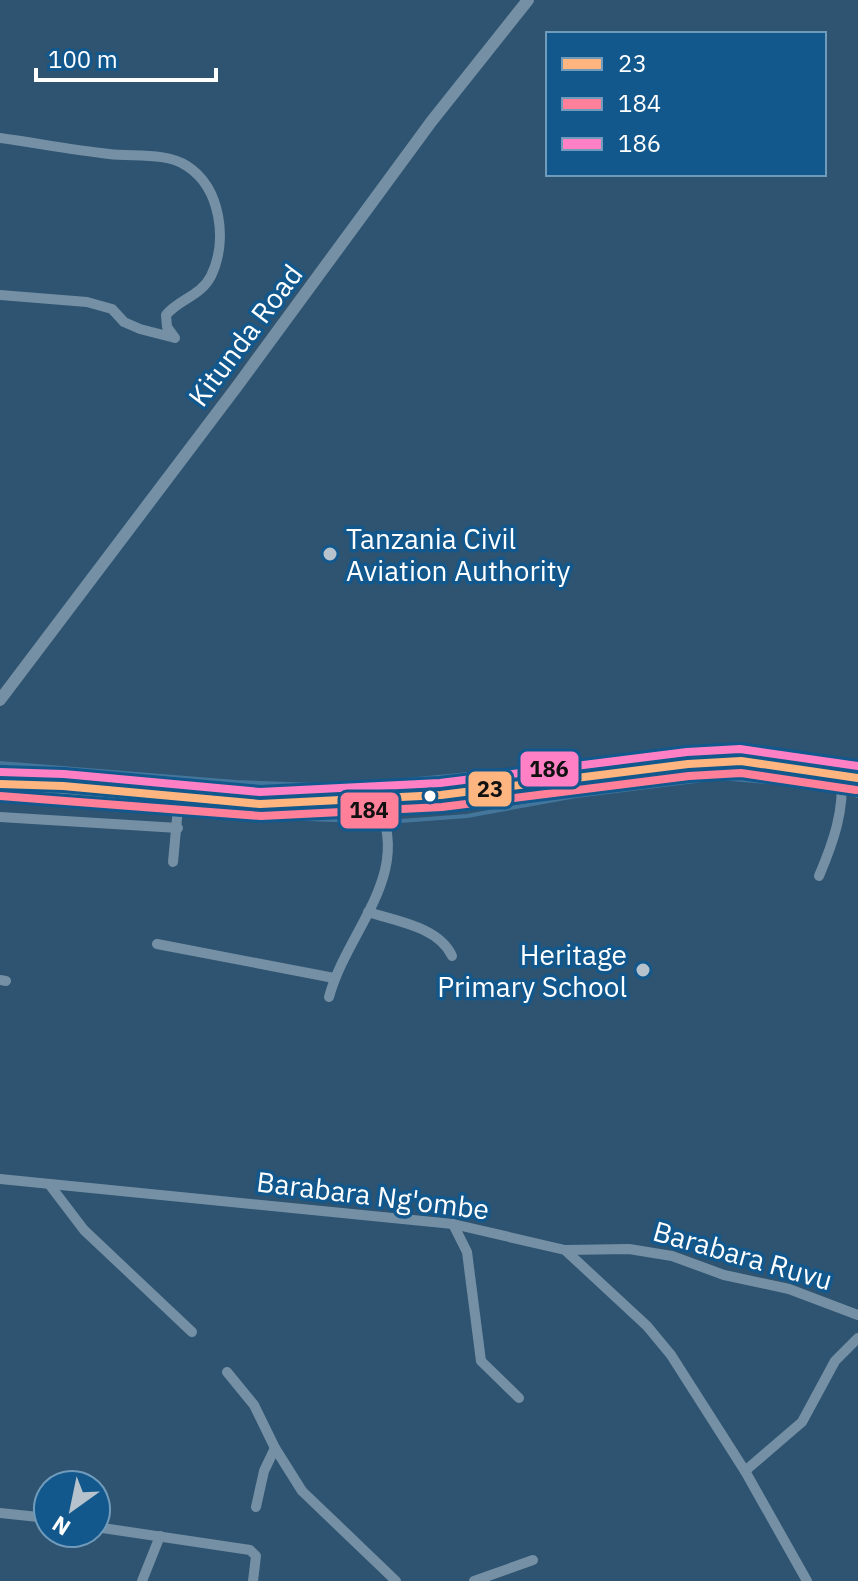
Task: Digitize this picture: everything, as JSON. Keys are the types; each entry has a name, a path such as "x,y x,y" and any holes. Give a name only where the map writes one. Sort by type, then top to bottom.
{"main road":[{"path":"0,784 260,804 376,800 688,764 741,761 858,778"}],"street":[{"name":"Kitunda Road","path":"0,700 247,373 431,122 528,0"},
{"path":"0,138 110,154 166,158 187,166 204,185 221,224 212,274 202,290 166,315 175,338 140,329 124,322 112,309 87,302 0,295"},
{"path":"819,876 836,833 843,791 841,774"},
{"path":"173,862 179,797"},
{"path":"329,997 334,978 368,912 389,862 387,822 376,800"},
{"path":"0,817 178,828"},
{"path":"368,912 433,935 452,956"},
{"path":"157,944 334,978"},
{"name":"Barabara Ng'ombe","path":"0,1179 453,1224 565,1250"},
{"path":"49,1184 84,1230 192,1332"},
{"path":"453,1224 467,1252 481,1361 519,1398"},
{"name":"Barabara Ruvu","path":"565,1250 629,1249 672,1256 724,1275 789,1289 858,1315"},
{"path":"565,1250 659,1340 745,1471 807,1581"},
{"path":"745,1471 802,1422 835,1361 858,1338"},
{"path":"227,1372 254,1405 275,1448 311,1500 396,1581"},
{"path":"256,1507 264,1471 275,1448"},
{"path":"0,1513 32,1516"},
{"path":"112,1529 200,1545 250,1550 256,1556 253,1581"},
{"path":"142,1581 160,1536"},
{"path":"474,1581 533,1560"}],"waterway":[{"path":"0,763 236,782 345,786 614,760 708,747 785,757"},
{"path":"797,759 858,769"},
{"path":"0,795 179,814 387,822 467,816 576,796 719,778 827,787 858,796"}],"transit line":[{"name":"186","path":"0,772 64,774 260,792 440,783 687,752 740,749 858,766"},
{"name":"23","path":"0,784 63,786 260,804 441,795 688,764 741,761 858,778"},
{"name":"184","path":"0,796 261,816 442,807 689,776 741,773 856,790"}],"place":[{"name":"Tanzania Civil Aviation Authority","path":"330,554"},
{"name":"Heritage Primary School","path":"643,970"}]}
